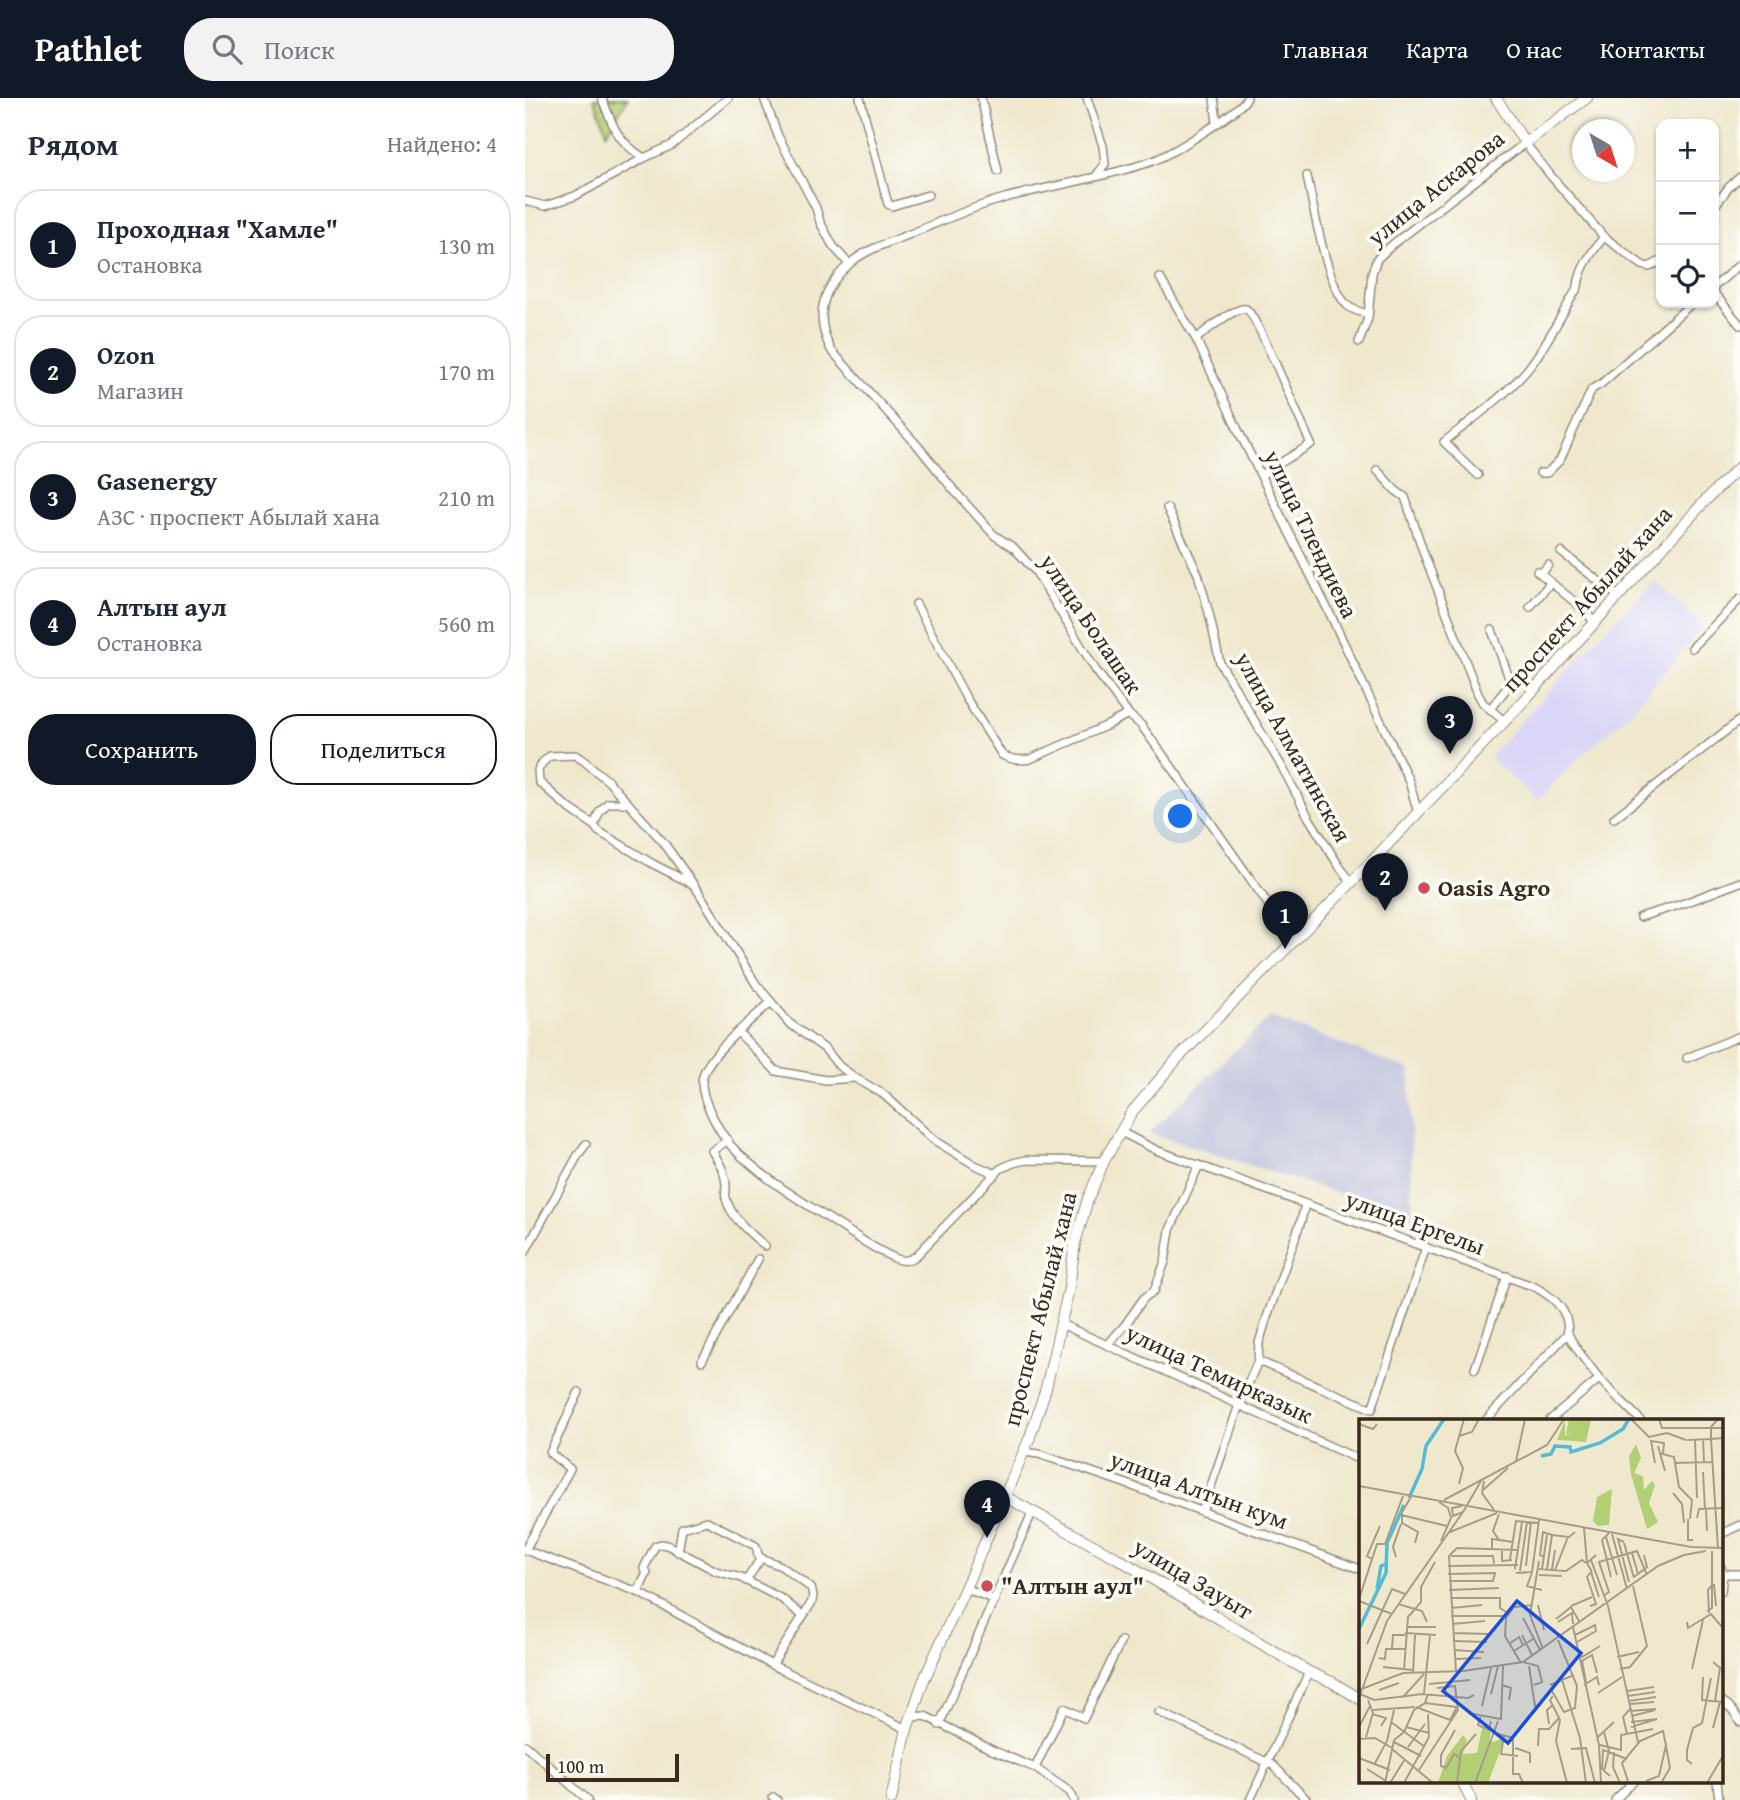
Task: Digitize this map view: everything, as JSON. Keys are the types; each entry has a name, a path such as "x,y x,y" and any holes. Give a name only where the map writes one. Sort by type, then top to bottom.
{"main road":[{"path":"1496,98 1525,143"},
{"name":"улица Аскарова","path":"1525,143 1587,98"},
{"name":"проспект Абылай хана","path":"891,1800 907,1729 923,1682 1023,1452 1046,1388 1069,1288 1075,1243 1088,1199 1104,1161 1132,1112 1177,1059 1352,883 1695,511 1740,466"},
{"name":"улица Зауыт","path":"1004,1496 1117,1558 1309,1672 1359,1698"},
{"path":"1463,1783 1471,1800"}],"street":[{"path":"602,98 616,132 628,148 644,158"},
{"path":"527,203 545,205 575,196 673,145 728,98"},
{"path":"764,98 778,136 820,222 833,246 849,264 856,258 974,207 1152,161 1180,147 1244,104 1247,98"},
{"path":"860,98 888,204 928,195"},
{"path":"981,98 998,171"},
{"path":"1214,98 1217,122"},
{"path":"1088,99 1103,146 1105,164 1095,177"},
{"path":"1525,143 1604,237 1641,265 1649,267 1656,264"},
{"name":"улица Аскарова","path":"1359,342 1368,314 1372,273 1377,259 1525,143"},
{"path":"1307,176 1327,264 1339,292 1347,305 1358,312 1368,314"},
{"path":"1719,200 1740,177"},
{"path":"1478,475 1444,442 1527,370 1578,287 1578,280 1593,250 1604,237"},
{"name":"улица Болашак","path":"849,264 826,293 821,310 826,340 831,350 994,535 1014,548 1036,572 1095,669 1128,714 1141,725 1294,941"},
{"path":"1719,283 1740,264"},
{"name":"улица Тлендиева","path":"1160,278 1196,339 1413,790 1418,813"},
{"path":"1719,299 1740,325"},
{"path":"1540,473 1547,473 1560,460 1592,389 1686,308"},
{"path":"1196,339 1225,317 1242,309 1251,313 1264,337 1311,444 1261,475"},
{"path":"1377,470 1405,497 1478,694 1483,703 1504,721"},
{"name":"улица Алматинская","path":"1167,508 1198,574 1220,663 1309,818 1352,883"},
{"path":"1561,552 1618,596"},
{"path":"1548,565 1539,573 1595,622"},
{"path":"1530,607 1551,582"},
{"path":"1692,648 1740,599"},
{"path":"916,604 966,698 1002,755 1016,760 1030,759 1128,714"},
{"path":"1490,709 1507,688 1509,678 1492,630"},
{"path":"1614,818 1740,720"},
{"path":"694,885 598,831 594,825 566,806 539,782 538,770 543,762 550,756 575,755 608,781 664,843 694,885 756,984 789,1023 825,1049 839,1066 883,1094 934,1140 975,1165 996,1174"},
{"path":"594,825 600,811 608,803 628,803"},
{"path":"1640,917 1740,882"},
{"path":"771,1002 712,1060 703,1076 702,1089 710,1112 734,1151 785,1191 898,1259 904,1261 917,1255 1000,1169 1026,1160 1104,1161"},
{"path":"738,1032 776,1071 825,1080 855,1078"},
{"path":"1687,1059 1740,1036"},
{"name":"улица Ергелы","path":"1121,1132 1156,1150 1535,1287 1550,1296 1562,1309 1567,1320 1568,1333 1599,1379 1639,1419"},
{"path":"727,1140 712,1151 723,1168 727,1185 725,1196 732,1212 765,1246"},
{"path":"525,1252 586,1144"},
{"path":"1107,1345 1144,1298 1154,1291 1165,1262 1170,1230 1199,1165"},
{"path":"1202,1512 1239,1405 1258,1361 1259,1343 1305,1204"},
{"path":"1258,1361 1372,1409 1426,1247"},
{"path":"702,1361 758,1259"},
{"path":"1475,1369 1507,1276"},
{"name":"улица Темирказык","path":"1061,1324 1359,1460"},
{"path":"1487,1419 1568,1333"},
{"path":"1552,1419 1599,1379"},
{"path":"579,1392 550,1453 570,1469 525,1550 638,1592 772,1665 907,1729"},
{"name":"улица Алтын кум","path":"1023,1452 1038,1454 1359,1569"},
{"path":"939,1725 1032,1513"},
{"path":"678,1552 682,1528 707,1521 756,1546 761,1558 781,1566 811,1588 812,1602 772,1665"},
{"path":"1723,1533 1740,1525"},
{"path":"638,1592 647,1573 644,1568 655,1546 661,1544 782,1599 803,1616"},
{"path":"746,1581 761,1558"},
{"path":"965,1588 995,1600"},
{"path":"1035,1768 1064,1708 1084,1718 1121,1641"},
{"path":"1250,1800 1309,1672"},
{"path":"1723,1702 1740,1722"},
{"path":"1159,1712 1268,1762 1307,1800"},
{"path":"911,1717 925,1716 939,1725 1035,1768 1070,1792 1074,1800"},
{"path":"525,1745 588,1800"},
{"path":"1615,1800 1632,1783"}],"shaded area":[{"path":"1655,581 1703,626 1634,709 1580,757 1537,801 1489,757 1597,638"},
{"path":"1270,1017 1410,1070 1412,1217 1149,1133"}],"green space":[{"path":"594,98 628,98 607,133"}],"place":[{"name":"Gasenergy","path":"1450,754"},
{"name":"Oasis Agro","path":"1424,888"},
{"name":"Ozon","path":"1385,911"},
{"name":"Проходная \"Хамле\"","path":"1285,949"},
{"name":"Алтын аул","path":"987,1538"},
{"name":"\"Алтын аул\"","path":"987,1586"}]}
